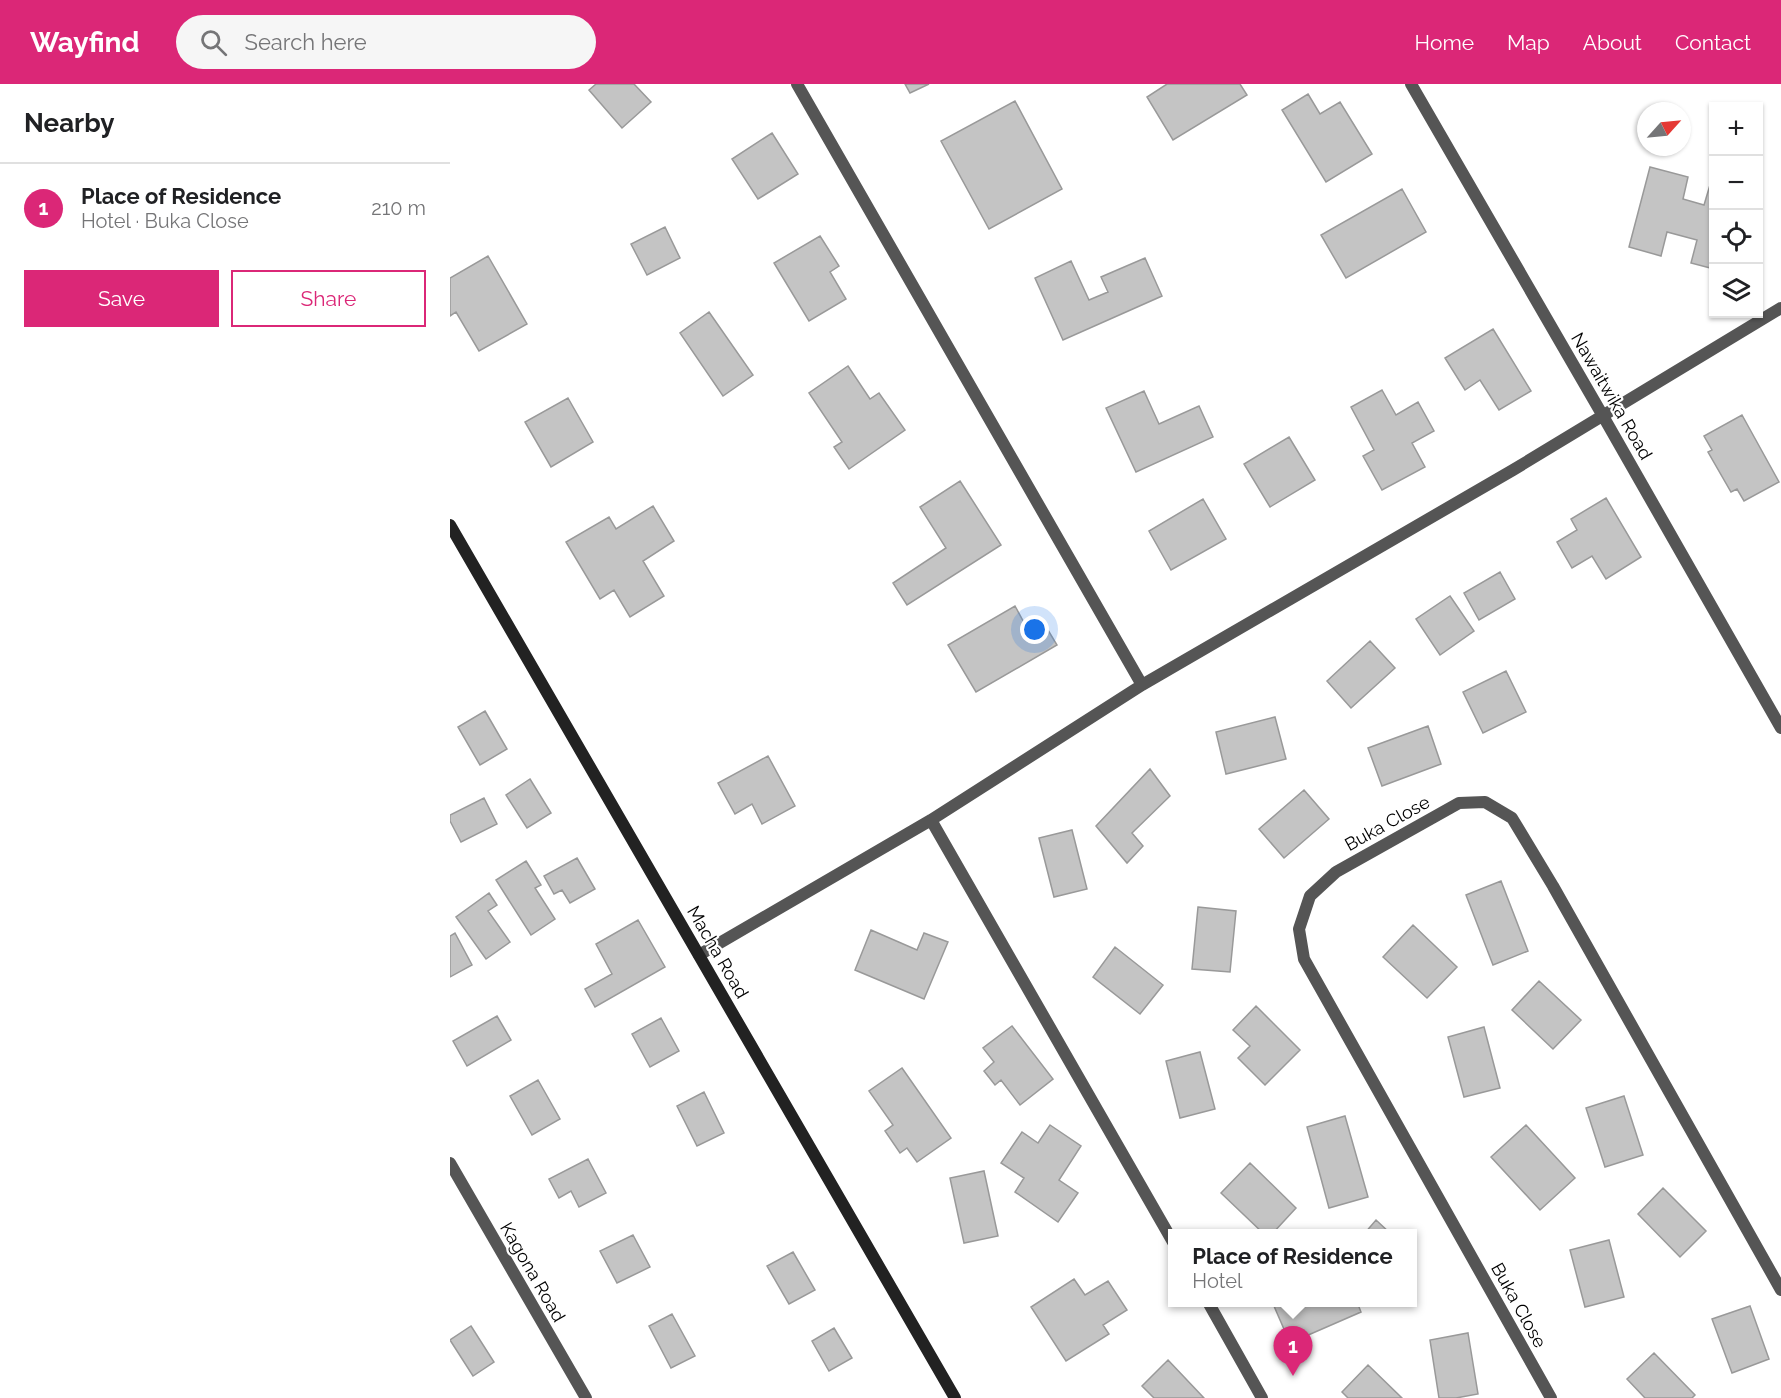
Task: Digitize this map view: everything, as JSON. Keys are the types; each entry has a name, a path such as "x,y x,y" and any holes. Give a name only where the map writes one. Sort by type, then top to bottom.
{"main road":[{"name":"Macha Road","path":"450,525 955,1398"}],"street":[{"path":"797,84 1142,685"},
{"name":"Nawaitwika Road","path":"1411,84 1781,728"},
{"path":"699,955 931,820 1142,685 1603,416 1781,308"},
{"name":"Buka Close","path":"1551,1398 1304,959 1299,929 1310,896 1336,872 1459,803 1485,802 1512,818 1553,886 1781,1290"},
{"path":"931,820 1168,1233"},
{"name":"Kagona Road","path":"450,1163 586,1398"},
{"path":"1211,1307 1262,1398"}],"building":[{"path":"596,84 634,84 651,102 622,128 589,90"},
{"path":"905,84 929,84 910,93"},
{"path":"1167,84 1240,84 1247,95 1173,140 1147,97"},
{"path":"1308,94 1320,114 1340,102 1372,154 1326,182 1282,110"},
{"path":"1015,101 1062,189 989,229 941,141"},
{"path":"772,133 798,174 758,199 732,159"},
{"path":"1650,167 1688,177 1683,199 1704,205 1709,188 1709,268 1691,263 1697,240 1667,232 1661,256 1629,247"},
{"path":"1402,189 1426,232 1346,278 1321,235"},
{"path":"665,227 680,258 647,275 631,244"},
{"path":"820,236 839,266 830,272 846,299 809,321 774,263"},
{"path":"488,256 527,324 479,351 456,312 450,316 450,278"},
{"path":"1145,258 1162,296 1063,340 1035,278 1071,261 1089,300 1108,292 1101,277"},
{"path":"709,312 753,375 723,396 680,333"},
{"path":"1493,329 1531,391 1499,410 1480,380 1465,390 1445,358"},
{"path":"848,366 870,399 879,393 905,430 849,469 834,447 842,442 809,393"},
{"path":"1382,390 1396,415 1418,402 1434,431 1412,443 1425,467 1382,490 1363,456 1374,450 1351,407"},
{"path":"1144,391 1159,424 1199,406 1213,437 1136,472 1106,408"},
{"path":"568,398 593,442 551,467 525,422"},
{"path":"1742,415 1779,482 1744,501 1737,489 1731,492 1708,452 1712,450 1704,436"},
{"path":"1289,437 1315,480 1270,507 1244,464"},
{"path":"960,481 1001,545 907,605 893,583 946,548 920,507"},
{"path":"1606,498 1641,557 1606,579 1592,556 1572,568 1557,542 1577,530 1571,519"},
{"path":"1203,499 1226,539 1171,570 1149,531"},
{"path":"653,506 674,541 643,561 664,596 630,617 614,590 600,599 566,542 609,517 616,529"},
{"path":"1500,572 1515,599 1479,620 1464,593"},
{"path":"1450,596 1474,631 1440,655 1416,619"},
{"path":"1015,606 1027,628 1042,620 1057,645 976,692 948,645"},
{"path":"1370,641 1395,668 1351,708 1327,681"},
{"path":"1506,671 1526,712 1483,733 1463,692"},
{"path":"485,711 507,749 480,765 458,727"},
{"path":"1275,717 1286,759 1226,774 1216,732"},
{"path":"1428,726 1441,764 1382,786 1368,748"},
{"path":"768,756 795,806 762,824 752,804 735,814 718,783"},
{"path":"1150,769 1170,796 1132,833 1143,846 1127,863 1096,826"},
{"path":"530,779 551,813 527,828 506,795"},
{"path":"1304,790 1329,819 1284,858 1259,829"},
{"path":"484,798 497,824 461,842 450,821 450,815"},
{"path":"1072,830 1087,889 1054,897 1039,838"},
{"path":"577,858 595,889 570,903 562,890 554,894 544,876"},
{"path":"526,861 541,885 535,888 555,919 531,935 496,880"},
{"path":"1501,881 1528,951 1493,965 1466,895"},
{"path":"489,893 497,905 488,911 510,942 486,959 456,917"},
{"path":"1198,907 1236,911 1230,972 1192,969"},
{"path":"638,920 665,967 595,1007 585,989 612,974 596,944"},
{"path":"1413,925 1457,967 1427,998 1383,957"},
{"path":"871,930 917,950 924,933 948,942 924,999 855,970"},
{"path":"455,933 472,965 450,977 450,936"},
{"path":"1115,947 1163,985 1140,1014 1093,977"},
{"path":"1539,981 1581,1020 1553,1049 1512,1010"},
{"path":"1256,1006 1300,1050 1265,1085 1238,1058 1250,1046 1233,1030"},
{"path":"497,1016 511,1040 467,1066 453,1041"},
{"path":"661,1018 679,1051 650,1067 632,1034"},
{"path":"1012,1026 1053,1079 1020,1105 1001,1080 995,1085 984,1071 994,1062 983,1048"},
{"path":"1484,1027 1500,1088 1464,1097 1448,1037"},
{"path":"1200,1052 1215,1109 1180,1118 1166,1061"},
{"path":"902,1068 951,1138 917,1162 907,1148 900,1153 885,1131 893,1125 869,1091"},
{"path":"538,1080 560,1119 532,1135 510,1096"},
{"path":"704,1092 724,1133 697,1146 677,1106"},
{"path":"1624,1096 1643,1155 1605,1167 1586,1108"},
{"path":"1345,1116 1368,1197 1329,1208 1307,1127"},
{"path":"1050,1125 1081,1146 1059,1180 1078,1193 1058,1222 1015,1192 1024,1178 1001,1163 1022,1132 1038,1143"},
{"path":"1526,1125 1575,1178 1540,1210 1491,1157"},
{"path":"588,1159 606,1193 579,1207 571,1191 559,1198 549,1179"},
{"path":"1250,1163 1296,1208 1277,1229 1259,1229 1221,1193"},
{"path":"984,1171 998,1236 964,1243 950,1178"},
{"path":"1663,1188 1706,1231 1680,1257 1638,1214"},
{"path":"1376,1220 1386,1229 1368,1229"},
{"path":"633,1235 650,1267 617,1283 600,1251"},
{"path":"1609,1240 1624,1297 1585,1307 1570,1250"},
{"path":"793,1252 815,1290 789,1304 767,1266"},
{"path":"1074,1279 1085,1295 1108,1281 1127,1310 1103,1325 1109,1334 1066,1361 1031,1307"},
{"path":"1750,1306 1769,1359 1732,1373 1712,1319"},
{"path":"1274,1307 1359,1307 1361,1312 1290,1343"},
{"path":"672,1314 695,1356 671,1368 649,1326"},
{"path":"471,1326 494,1362 473,1376 450,1340"},
{"path":"834,1328 852,1358 829,1371 812,1341"},
{"path":"1468,1333 1478,1394 1439,1398 1430,1340"},
{"path":"1654,1353 1695,1395 1692,1398 1645,1398 1627,1379"},
{"path":"1168,1360 1204,1398 1154,1398 1142,1386"},
{"path":"1368,1365 1402,1398 1348,1398 1342,1392"}],"place":[{"name":"Place of Residence","path":"1293,1376"}]}
